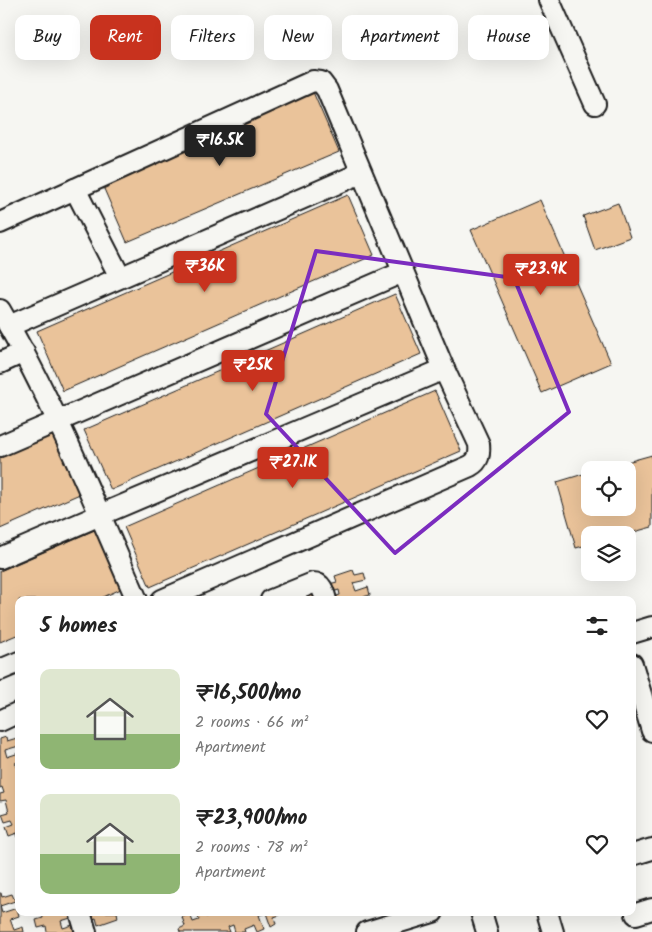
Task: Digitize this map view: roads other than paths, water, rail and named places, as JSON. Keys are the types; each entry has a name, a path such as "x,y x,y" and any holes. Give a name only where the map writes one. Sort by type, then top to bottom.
{"street":[{"path":"549,0 595,104"},
{"path":"0,223 313,81 321,82 327,90 444,369 479,444 480,452 475,463 171,596"},
{"path":"135,596 59,421 24,352 4,318 120,277 361,173"},
{"path":"75,189 120,277"},
{"path":"0,446 403,272"},
{"path":"0,363 24,352"},
{"path":"0,558 444,369"},
{"path":"281,596 316,583 320,585 324,596"},
{"path":"636,632 652,627"},
{"path":"0,670 15,664"},
{"path":"636,677 652,731"},
{"path":"0,721 15,715"},
{"path":"636,854 652,849"},
{"path":"81,916 86,932"},
{"path":"367,932 422,916"},
{"path":"482,916 487,932"},
{"path":"548,916 553,932"}]}
